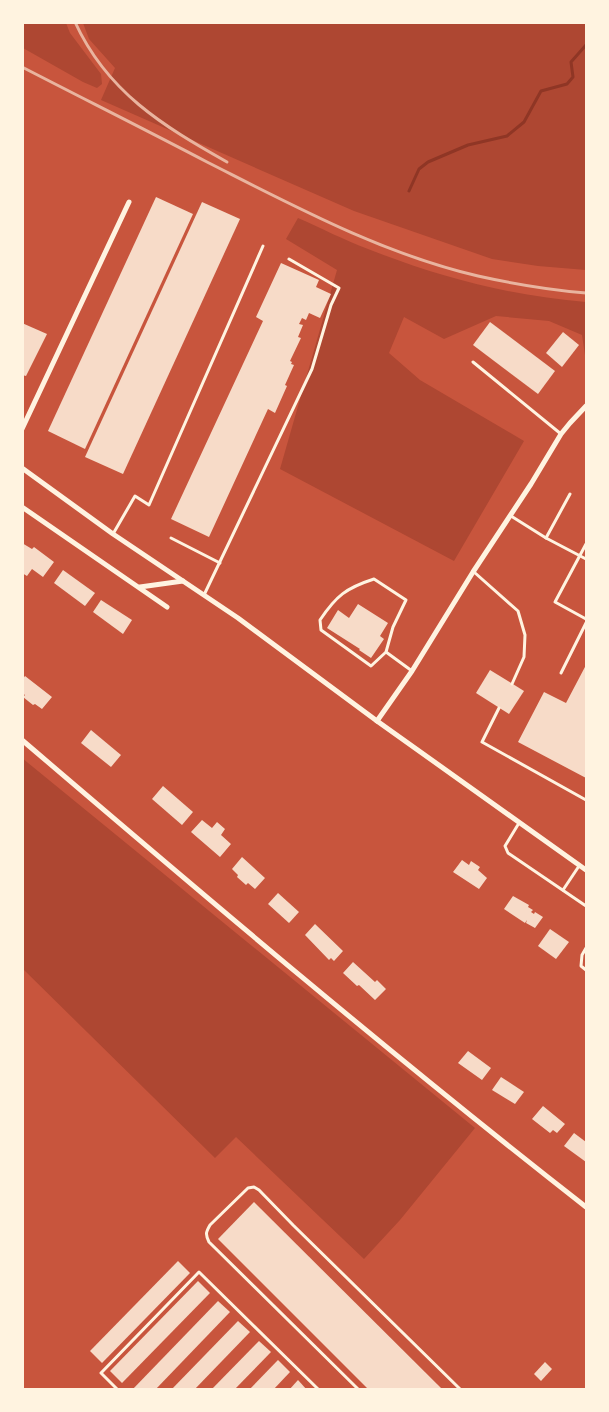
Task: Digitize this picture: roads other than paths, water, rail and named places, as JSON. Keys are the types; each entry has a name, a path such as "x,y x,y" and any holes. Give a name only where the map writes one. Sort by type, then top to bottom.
{"street":[{"path":"22,429 25,415 129,202"},
{"path":"377,721 412,671 562,434 586,406"},
{"path":"22,468 113,534 238,618 377,721 586,870"},
{"path":"22,507 167,607"},
{"path":"139,587 184,581"},
{"path":"22,740 346,1013 498,1138 586,1207"}],"lane":[{"path":"113,534 135,496 149,505 263,246"},
{"path":"204,595 312,369 331,305 339,288 289,259"},
{"path":"473,362 562,434"},
{"path":"546,538 570,494"},
{"path":"510,515 546,538 586,559"},
{"path":"171,538 220,563"},
{"path":"560,673 586,621 555,602 586,544"},
{"path":"473,572 518,611 526,634 524,658 512,684"},
{"path":"374,579 406,600 393,627 386,652 370,666 321,630 320,620 331,604 356,585 374,579"},
{"path":"386,652 412,671"},
{"path":"499,708 482,742 586,800"},
{"path":"519,822 505,846 508,853 586,906"},
{"path":"563,890 579,865"},
{"path":"586,948 582,955 581,966 586,970"},
{"path":"359,1390 209,1242 206,1232 210,1225 248,1188 254,1187 259,1190 461,1390"},
{"path":"118,1390 101,1373 199,1272 319,1390"}],"waterway":[{"path":"409,191 419,169 428,162 468,145 507,136 524,122 541,91 567,84 573,77 571,62 586,45"}],"railway":[{"path":"75,22 88,47 120,88 159,120 227,162"},
{"path":"22,67 306,212 373,242 443,267 478,276 505,282 586,293"}]}
